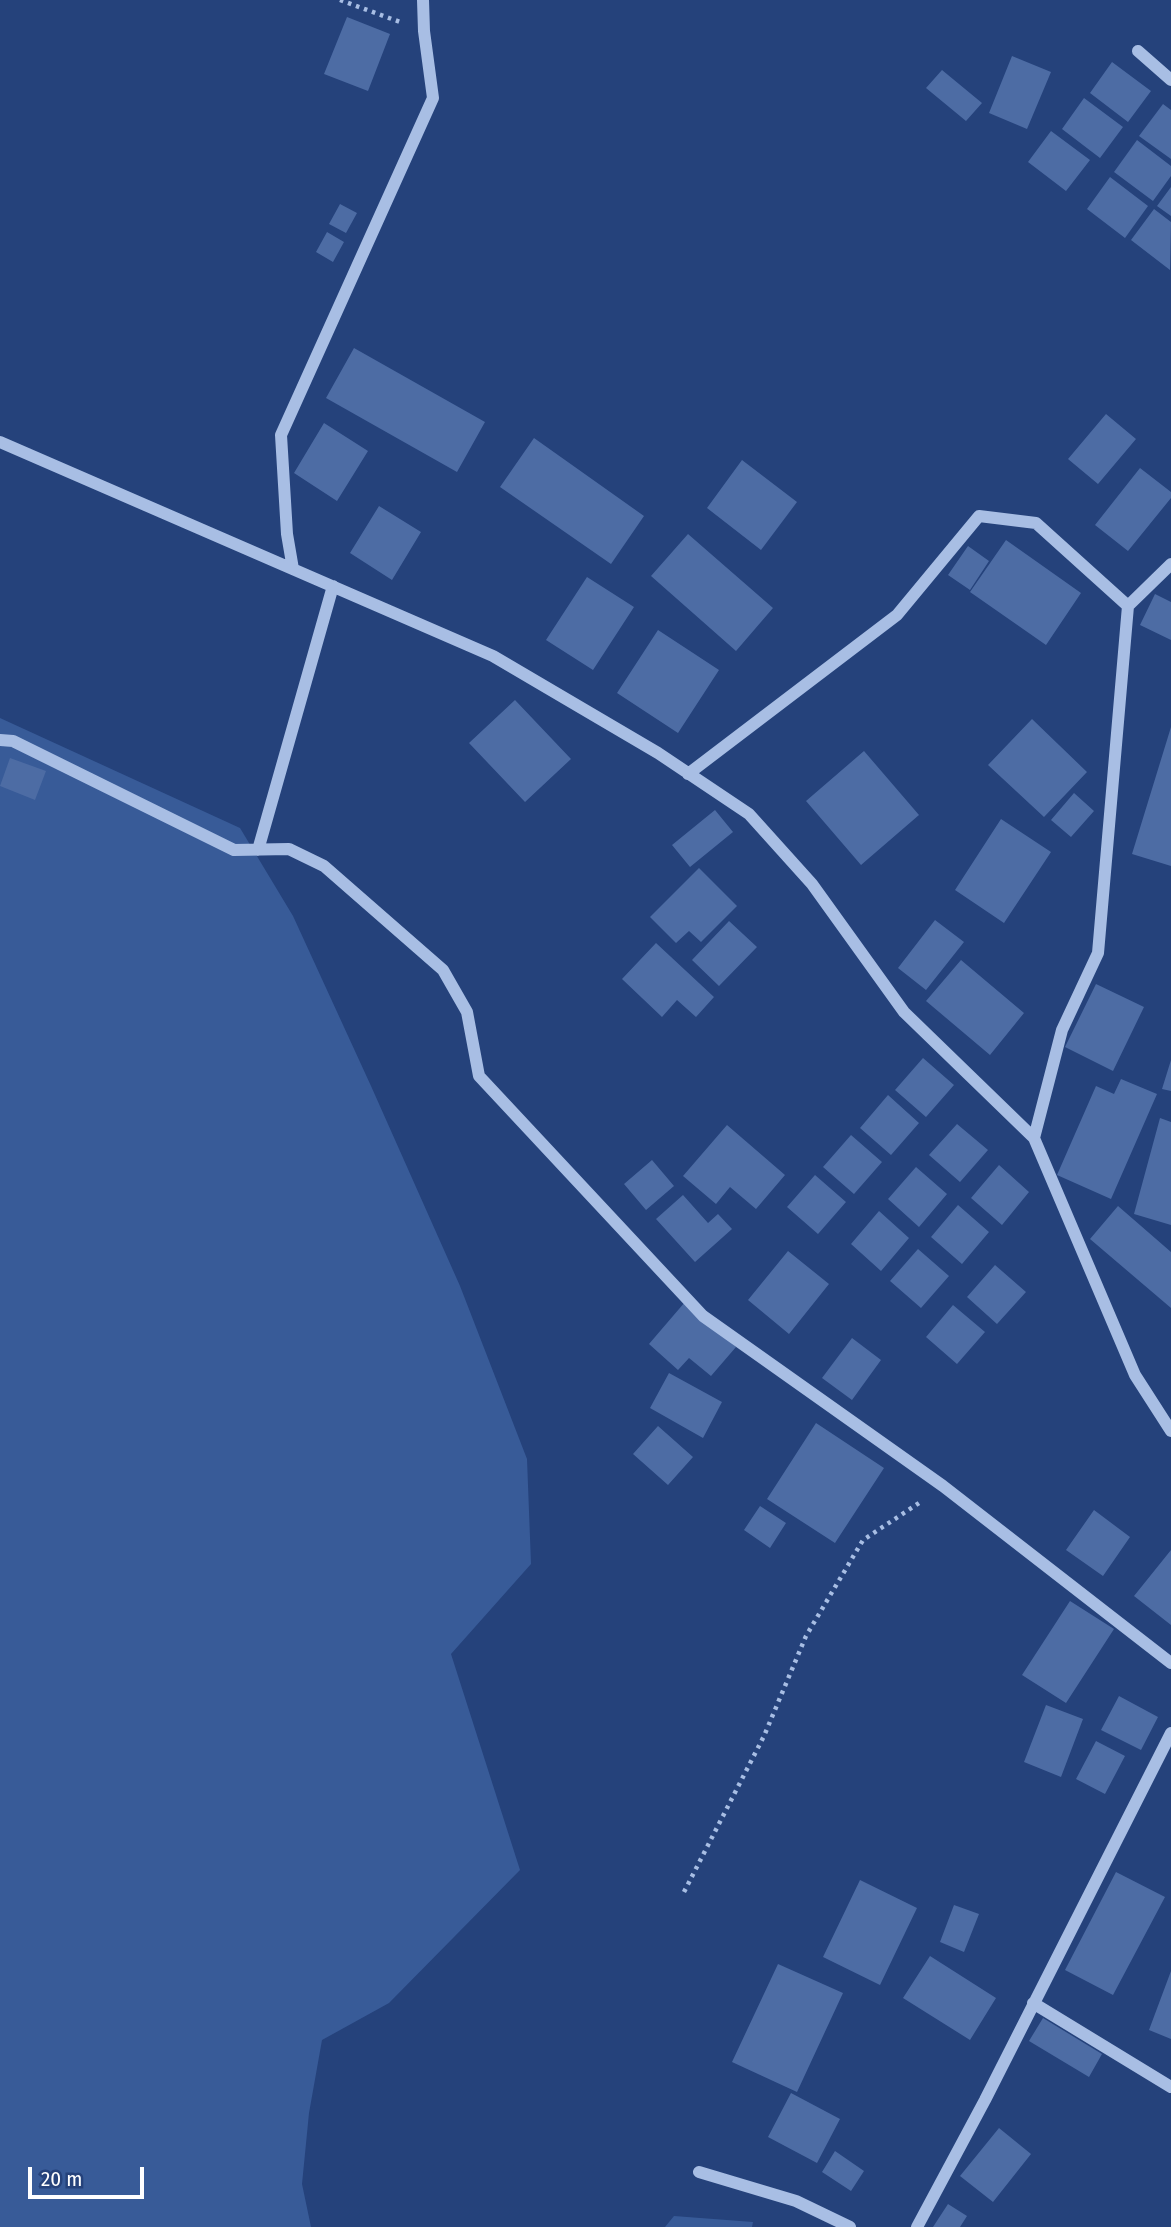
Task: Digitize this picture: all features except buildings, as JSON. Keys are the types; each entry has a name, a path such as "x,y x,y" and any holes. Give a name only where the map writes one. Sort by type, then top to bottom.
{"street":[{"path":"293,569 287,534 281,435 433,98 424,31 423,0"},
{"path":"1138,51 1171,80"},
{"path":"0,442 493,656 659,753 749,814 812,884 904,1012 1034,1138 1135,1375 1171,1431"},
{"path":"688,774 897,615 979,516 1036,523 1128,606"},
{"path":"1034,1138 1062,1030 1098,953 1128,606 1171,565"},
{"path":"258,850 333,586"},
{"path":"0,740 13,741 234,850 289,849 324,866 443,970 467,1012 479,1076 703,1317 943,1486 1171,1662"},
{"path":"917,2227 1171,1733"},
{"path":"1033,2003 1171,2087"},
{"path":"699,2172 796,2201 850,2227"}],"path":[{"path":"340,0 424,31"},
{"path":"684,1892 764,1736 806,1636 863,1540 943,1486"}],"shaded area":[{"path":"0,718 240,828 293,916 371,1086 460,1286 527,1459 531,1564 451,1654 520,1870 389,2003 322,2040 309,2113 302,2184 311,2227 0,2227"},
{"path":"674,2216 753,2222 752,2227 665,2227"}]}
